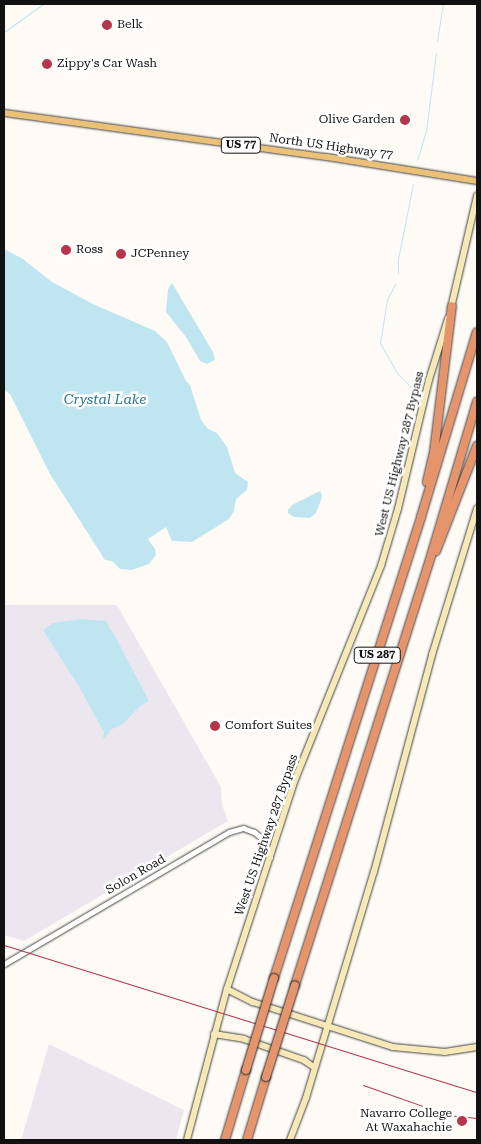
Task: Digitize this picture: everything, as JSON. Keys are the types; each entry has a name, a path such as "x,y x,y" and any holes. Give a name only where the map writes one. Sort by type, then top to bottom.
{"highway":[{"path":"418,526 420,507 434,452 452,306"},
{"name":"US 287","path":"225,1140 477,332"},
{"name":"US 287","path":"246,1140 431,556 477,402"},
{"path":"431,556 437,549 477,446"}],"main road":[{"name":"North US Highway 77","path":"4,113 327,157 477,181"},
{"name":"West US Highway 287 Bypass","path":"187,1140 227,989 295,780 335,676 375,584 398,509 429,380 452,306 477,196"},
{"path":"290,1140 306,1098 374,872 432,655 477,509"},
{"path":"227,989 253,1002 406,1049 445,1052 477,1047"},
{"path":"214,1034 252,1042 304,1060 314,1067"}],"street":[{"name":"Solon Road","path":"4,964 229,832 243,828 254,832 265,841 270,857"}],"shaded area":[{"path":"4,605 117,605 221,787 222,805 228,821 24,941 4,935"},
{"path":"49,1044 184,1110 176,1140 21,1140"}],"water":[{"name":"Crystal Lake","path":"4,249 23,259 52,282 93,304 155,331 167,342 186,381 190,385 201,420 208,429 217,433 227,447 235,473 248,482 247,490 236,499 234,511 229,519 192,542 172,541 166,527 148,539 155,549 156,555 149,564 132,570 120,569 112,561 105,560 50,474 10,394 4,390"},
{"path":"172,283 213,352 215,360 207,364 200,361 186,337 166,312 168,289"},
{"path":"320,491 321,500 316,513 310,518 294,517 288,513 292,505"},
{"path":"82,619 107,621 149,701 140,706 123,724 110,730 103,739 104,732 78,685 43,630 53,623"}],"waterway":[{"path":"4,32 43,4"},
{"path":"437,41 443,4"},
{"path":"417,160 426,131 436,53"},
{"path":"398,273 398,259 413,184"},
{"path":"395,284 387,300 380,343 398,374 410,386 419,390"}],"railway":[{"path":"4,945 477,1092"},
{"path":"363,1085 448,1115 477,1118"}],"place":[{"name":"Belk","path":"107,25"},
{"name":"Zippy's Car Wash","path":"47,64"},
{"name":"Olive Garden","path":"405,120"},
{"name":"Ross","path":"66,250"},
{"name":"JCPenney","path":"121,254"},
{"name":"Comfort Suites","path":"215,726"},
{"name":"Navarro College At Waxahachie","path":"462,1121"}]}
